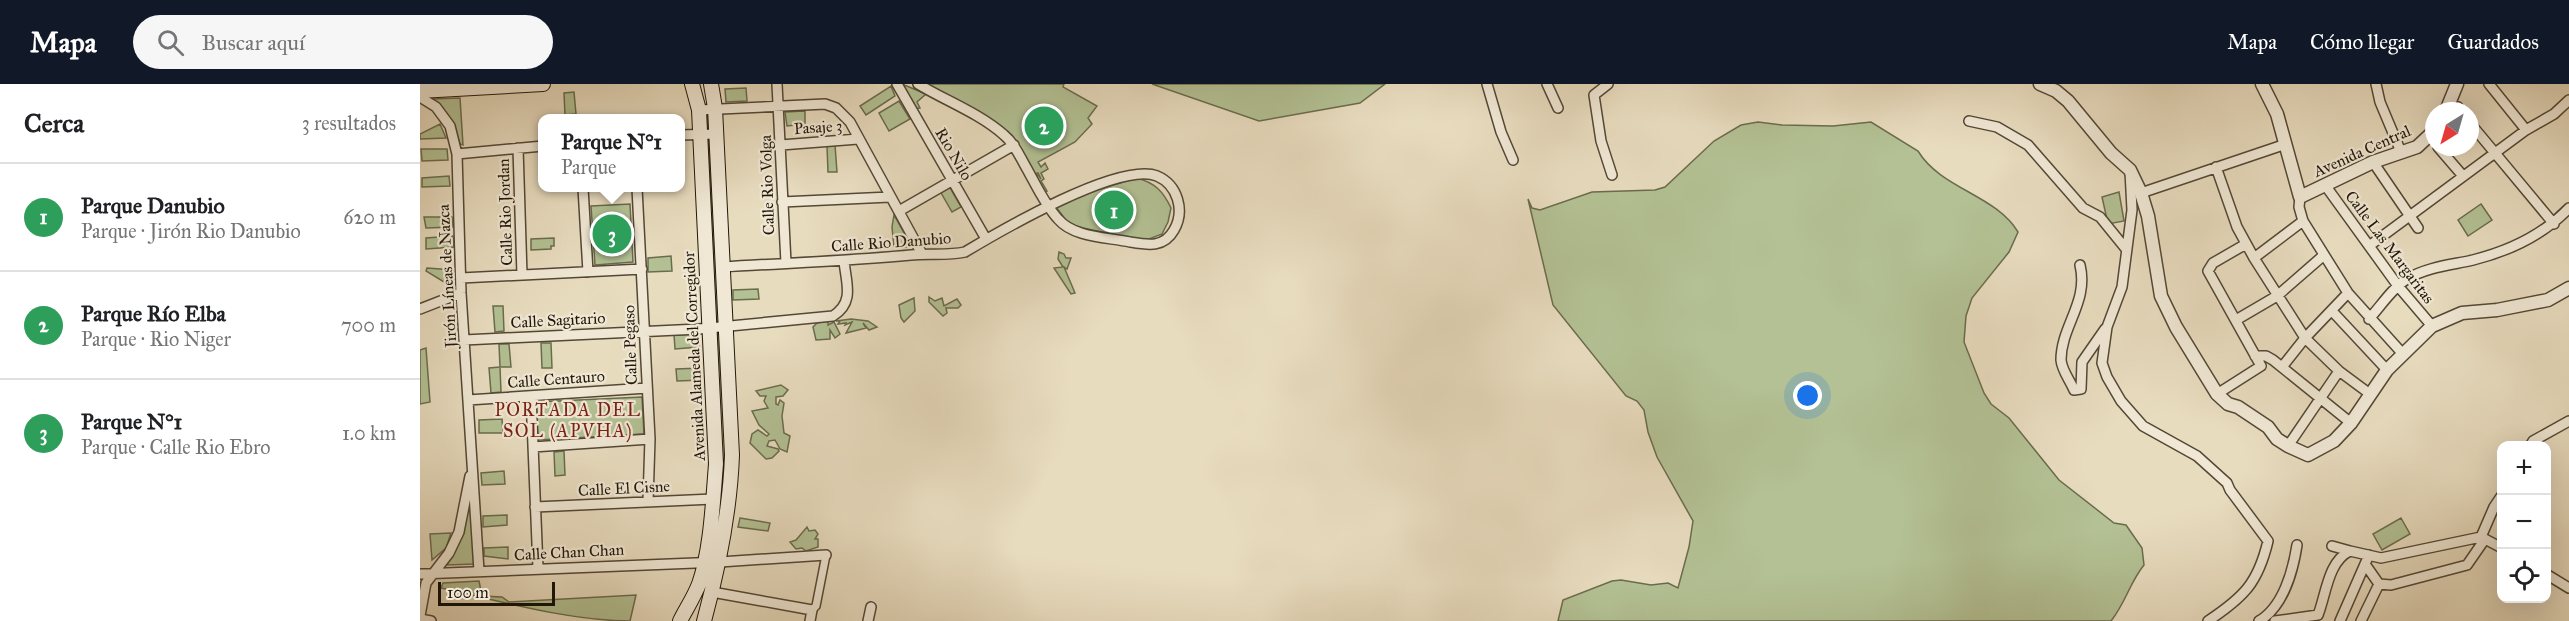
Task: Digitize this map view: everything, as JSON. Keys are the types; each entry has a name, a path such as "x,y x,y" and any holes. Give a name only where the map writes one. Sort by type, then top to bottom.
{"main road":[{"path":"420,92 543,84"},
{"name":"Avenida Alameda del Corregidor","path":"680,621 699,583 704,561 713,499 715,446 699,110 692,84"},
{"name":"Avenida Alameda del Corregidor","path":"704,621 720,562 729,500 732,455 714,93"}],"street":[{"name":"Calle Rio Volga","path":"777,84 786,263"},
{"name":"Rio Nilo","path":"897,84 986,239"},
{"path":"918,84 993,126 1014,145 1048,205 1058,220 1079,232 1149,245 1165,242 1178,223 1179,206 1173,189 1167,183 1149,174 1110,182 1048,205"},
{"path":"1487,84 1501,132 1513,160"},
{"path":"1547,84 1558,108"},
{"path":"1590,84 1594,95 1601,141 1612,174"},
{"path":"1594,95 1608,84"},
{"path":"2040,84 2056,91 2068,101 2111,153 2127,168 2141,193 2148,216 2161,296 2176,327 2217,393 2228,404 2238,407 2268,427 2277,439 2308,455 2334,441 2351,423 2387,370 2432,326 2462,313 2497,310 2548,300 2569,288"},
{"path":"2262,84 2277,114 2300,197 2299,207 2303,220 2348,293 2402,353"},
{"path":"2376,84 2380,102 2401,152"},
{"path":"2456,102 2457,84"},
{"path":"2489,84 2526,130"},
{"path":"699,110 714,93 779,106 825,104 836,108 850,122 922,254"},
{"name":"Jirón Líneas de Nazca","path":"420,97 436,107 450,126 456,154 461,293 479,571"},
{"path":"2369,246 2526,130 2554,114 2569,100"},
{"path":"1969,121 1997,127 2028,145 2083,208 2100,217 2126,249"},
{"path":"685,135 716,134"},
{"path":"2479,134 2554,224"},
{"name":"Pasaje 3","path":"781,145 858,139"},
{"path":"2141,193 2286,144"},
{"name":"Avenida Central","path":"2300,197 2373,162 2425,144"},
{"path":"899,211 1014,145"},
{"path":"456,154 538,146"},
{"name":"Calle Rio Jordan","path":"518,148 522,275"},
{"path":"2447,156 2463,176"},
{"path":"2373,162 2418,228"},
{"path":"2216,167 2231,213 2246,244 2305,338 2339,371 2370,394"},
{"path":"2127,168 2132,210 2122,286 2107,327 2102,363 2107,377 2121,401 2143,426 2197,456 2227,483 2229,490 2268,541 2255,580 2249,588 2208,621"},
{"name":"Calle Las Margaritas","path":"2325,185 2398,286 2432,326"},
{"path":"583,192 588,272"},
{"name":"Calle Pegaso","path":"637,192 650,439 648,501"},
{"path":"782,202 890,197"},
{"name":"Calle Rio Danubio","path":"723,267 844,261 922,254 952,255 965,252 1048,205"},
{"path":"2369,319 2398,286 2419,273 2485,256 2528,240 2554,224 2569,208"},
{"path":"2254,258 2303,220"},
{"path":"2217,393 2261,366 2208,271 2213,263 2246,244"},
{"path":"2236,320 2277,296 2324,255"},
{"name":"Calle Sagitario","path":"464,340 726,327 833,316 845,307 848,300 844,261"},
{"path":"2080,265 2083,287 2063,347 2061,360 2074,390 2081,389 2082,362 2107,327"},
{"path":"461,278 642,269"},
{"path":"420,309 461,293"},
{"path":"2282,367 2305,338 2348,293"},
{"path":"2332,311 2387,370"},
{"path":"2255,356 2266,356 2282,367 2351,423"},
{"path":"2288,446 2339,371"},
{"name":"Calle Centauro","path":"468,399 646,388"},
{"path":"531,396 538,568"},
{"path":"2533,441 2569,421"},
{"path":"533,447 650,439"},
{"name":"Jirón Líneas de Nazca","path":"420,618 426,583 449,553 459,532 472,468"},
{"name":"Calle El Cisne","path":"535,507 713,499"},
{"path":"2379,584 2391,585 2467,565 2483,538 2497,502"},
{"path":"2367,560 2483,538 2497,545"},
{"path":"2259,621 2279,603 2295,558 2297,545"},
{"path":"2332,546 2350,551 2367,560 2379,584"},
{"path":"2275,621 2318,615 2323,596 2340,558 2350,551"},
{"path":"810,621 812,610 816,606 826,555"},
{"name":"Calle Chan Chan","path":"420,574 720,562 826,555"},
{"path":"2340,621 2367,560"},
{"path":"2551,577 2569,588"},
{"path":"2361,621 2379,584"},
{"path":"712,592 812,610"},
{"path":"868,621 871,607"},
{"path":"420,618 431,621"}],"green space":[{"path":"902,84 926,94 917,102 920,108 915,109 902,90"},
{"path":"927,84 1064,84 1063,87 1097,106 1088,118 1092,124 1075,142 1038,162 1041,167 1045,163 1048,169 1041,173 1044,179 1041,181 1047,191 1044,192 1035,176 1038,175 1041,179 1038,173 1035,174 1018,144 1003,128"},
{"path":"1152,84 1385,84 1360,103 1259,121"},
{"path":"891,86 895,96 866,115 860,106"},
{"path":"746,88 747,101 726,102 725,89"},
{"path":"574,92 576,114 565,114 564,93"},
{"path":"460,98 463,145 460,144 446,114 432,99"},
{"path":"899,101 910,119 889,131 879,113"},
{"path":"805,111 805,124 787,126 785,112"},
{"path":"1758,122 1833,126 1871,122 1918,151 1928,164 1954,184 1996,209 2018,232 2009,252 1972,298 1966,316 1964,342 1984,393 1991,404 2009,418 2059,480 2114,523 2126,525 2142,548 2144,565 2111,621 1558,621 1563,600 1612,581 1621,580 1651,585 1668,583 1678,588 1693,521 1657,457 1648,432 1644,410 1637,401 1626,396 1553,305 1528,199 1532,208 1540,210 1592,192 1655,190 1665,187 1714,141 1741,125"},
{"path":"440,124 446,138 420,139 420,134"},
{"path":"707,138 712,140 719,323 714,321"},
{"path":"835,145 837,172 828,172 827,146"},
{"path":"421,149 447,149 448,160 422,161"},
{"path":"449,176 450,186 422,187 422,178"},
{"path":"1137,178 1158,188 1171,208 1162,234 1144,241 1069,224 1056,207 1073,197"},
{"path":"949,186 961,207 952,212 940,191"},
{"path":"2119,192 2124,221 2108,224 2102,197"},
{"path":"630,204 633,262 595,265 591,206"},
{"path":"2481,204 2492,220 2468,236 2458,220"},
{"path":"894,215 912,247 894,247 892,227"},
{"path":"424,217 452,217 453,227 426,228"},
{"path":"453,236 454,247 426,249 426,238"},
{"path":"554,238 554,246 551,246 551,249 531,250 531,239"},
{"path":"1059,252 1066,258 1071,258 1067,269 1064,267 1075,293 1071,294 1054,268 1063,267 1058,259"},
{"path":"671,256 672,271 648,272 648,258"},
{"path":"427,268 454,270 449,285 426,271"},
{"path":"758,289 759,299 733,300 733,290"},
{"path":"929,297 935,301 942,298 944,306 957,299 961,305 958,308 946,308 947,313 943,316 929,302"},
{"path":"914,298 915,311 904,322 899,305"},
{"path":"493,306 503,306 504,331 495,332"},
{"path":"851,319 868,321 877,327 869,330 863,323 866,328 846,333 852,322 845,325 846,323 838,324 840,321 836,321"},
{"path":"828,321 828,325 834,322 840,334 835,338 830,330 830,339 816,340 813,327 817,323"},
{"path":"698,334 699,347 675,349 674,335"},
{"path":"720,334 728,451 718,549 710,547 715,335"},
{"path":"541,343 551,343 552,368 542,368"},
{"path":"499,344 509,344 511,367 500,367"},
{"path":"426,348 430,402 420,404 420,350"},
{"path":"500,367 501,392 491,393 489,368"},
{"path":"701,368 702,380 677,381 676,369"},
{"path":"781,385 788,390 783,396 776,397 776,404 778,405 780,400 784,403 782,416 784,433 790,436 787,452 780,449 775,440 769,441 767,446 779,451 772,458 766,459 750,443 752,434 758,430 767,436 769,434 759,425 752,411 768,408 764,401 766,396 760,396 756,391"},
{"path":"642,397 644,434 538,440 536,402"},
{"path":"502,419 503,433 479,433 479,420"},
{"path":"564,451 565,475 555,476 554,452"},
{"path":"504,471 505,484 482,485 481,473"},
{"path":"470,485 475,564 447,565 457,547"},
{"path":"507,515 507,525 483,527 483,516"},
{"path":"740,518 770,523 768,531 738,527"},
{"path":"2401,518 2410,534 2382,550 2373,534"},
{"path":"807,527 809,531 815,530 818,534 815,539 818,539 818,547 806,551 802,548 796,549 790,542 796,540"},
{"path":"451,533 446,548 432,560 430,534"},
{"path":"508,547 508,559 484,556 484,548"},
{"path":"479,581 482,596 502,597 509,602 636,595 630,621 559,614 441,588 443,583"}],"place":[{"name":"Parque Río Elba","path":"1044,126"},
{"name":"Parque Danubio","path":"1114,210"},
{"name":"Parque N°1","path":"612,234"}],"district":[{"name":"PORTADA DEL SOL (APVHA)","path":"568,420"}]}
